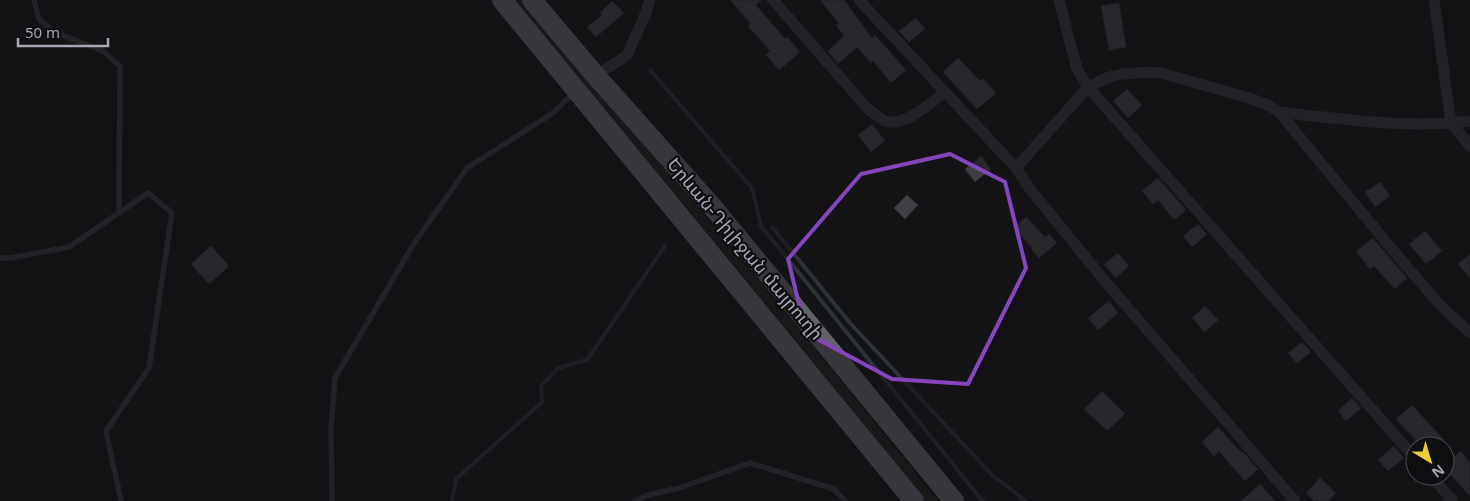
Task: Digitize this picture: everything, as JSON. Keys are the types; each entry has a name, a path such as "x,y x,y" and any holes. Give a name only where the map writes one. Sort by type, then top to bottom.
{"highway":[{"name":"Երևան-Դիլիջան մայրուղի","path":"502,0 914,501"},
{"name":"Երևան-Դիլիջան մայրուղի","path":"532,0 596,76 716,211 954,501"}],"street":[{"path":"596,76 627,54 650,0"},
{"path":"773,0 868,109 884,120 894,123 904,121 945,92"},
{"path":"859,0 1016,168 1042,204 1104,280 1295,501"},
{"path":"1059,0 1077,69 1088,87 1405,447"},
{"path":"1434,0 1451,123 1470,146"},
{"path":"1016,168 1088,87 1109,77 1122,74 1161,73 1249,98 1270,106 1279,112 1440,305 1470,333"},
{"path":"1279,112 1350,121 1402,124 1470,121"},
{"path":"1440,486 1453,501"}],"lane":[{"path":"34,0 39,20 54,32 102,52 120,66 119,213"},
{"path":"332,501 331,427 335,378 413,245 467,168 553,113 576,90"},
{"path":"0,258 11,258 69,247 148,193 172,213 149,368 106,430 121,501"},
{"path":"635,501 648,495 679,488 750,463 834,489 845,501"}],"highlighted area":[{"path":"950,154 1005,182 1026,268 968,384 892,379 806,333 788,259 861,174"}],"shaded area":[{"path":"511,0 520,0 693,202 938,501 926,501 721,249"}],"building":[{"path":"730,0 762,0 756,5 785,39 787,37 800,52 779,70 766,55 770,51 748,26 751,24"},
{"path":"820,0 844,0 872,38 875,35 906,70 891,83 873,61 871,63 857,47 838,64 828,51 844,36 836,25 839,24"},
{"path":"612,1 624,13 596,37 587,27 602,15 600,13"},
{"path":"1119,3 1126,47 1109,50 1101,6"},
{"path":"916,18 925,29 909,42 899,31"},
{"path":"958,58 980,81 983,79 996,93 977,109 943,72"},
{"path":"1127,89 1142,105 1128,118 1113,101"},
{"path":"872,124 885,141 871,152 858,135"},
{"path":"981,156 991,169 975,182 965,169"},
{"path":"1158,178 1186,210 1174,220 1158,200 1153,204 1142,191"},
{"path":"1380,182 1390,196 1375,207 1365,192"},
{"path":"907,195 918,205 905,219 894,208"},
{"path":"1026,217 1045,237 1049,234 1057,243 1039,258 1014,228"},
{"path":"1198,224 1207,234 1192,247 1183,236"},
{"path":"1425,231 1442,251 1426,264 1409,244"},
{"path":"1373,238 1407,278 1395,289 1374,266 1370,269 1356,251"},
{"path":"211,246 229,266 209,284 191,264"},
{"path":"1118,253 1129,266 1116,278 1104,264"},
{"path":"1470,254 1470,278 1458,264"},
{"path":"1109,301 1118,313 1098,330 1088,318"},
{"path":"1205,306 1218,320 1205,332 1192,318"},
{"path":"1302,342 1311,352 1297,363 1288,353"},
{"path":"1102,391 1125,414 1107,431 1084,409"},
{"path":"1352,398 1361,408 1346,421 1338,411"},
{"path":"1412,405 1440,436 1412,436 1396,419"},
{"path":"1218,427 1258,469 1245,481 1219,451 1214,456 1202,442"},
{"path":"1394,446 1404,458 1388,471 1378,460"},
{"path":"1461,451 1470,463 1470,496 1455,480 1455,456"},
{"path":"1320,478 1336,493 1328,501 1314,501 1306,493"},
{"path":"1260,484 1275,501 1241,501"}],"waterway":[{"path":"650,70 752,188 761,226 981,499 985,501"},
{"path":"772,227 850,323 993,476 1026,501"},
{"path":"452,501 456,479 542,402 541,386 558,368 587,360 665,246"}]}
